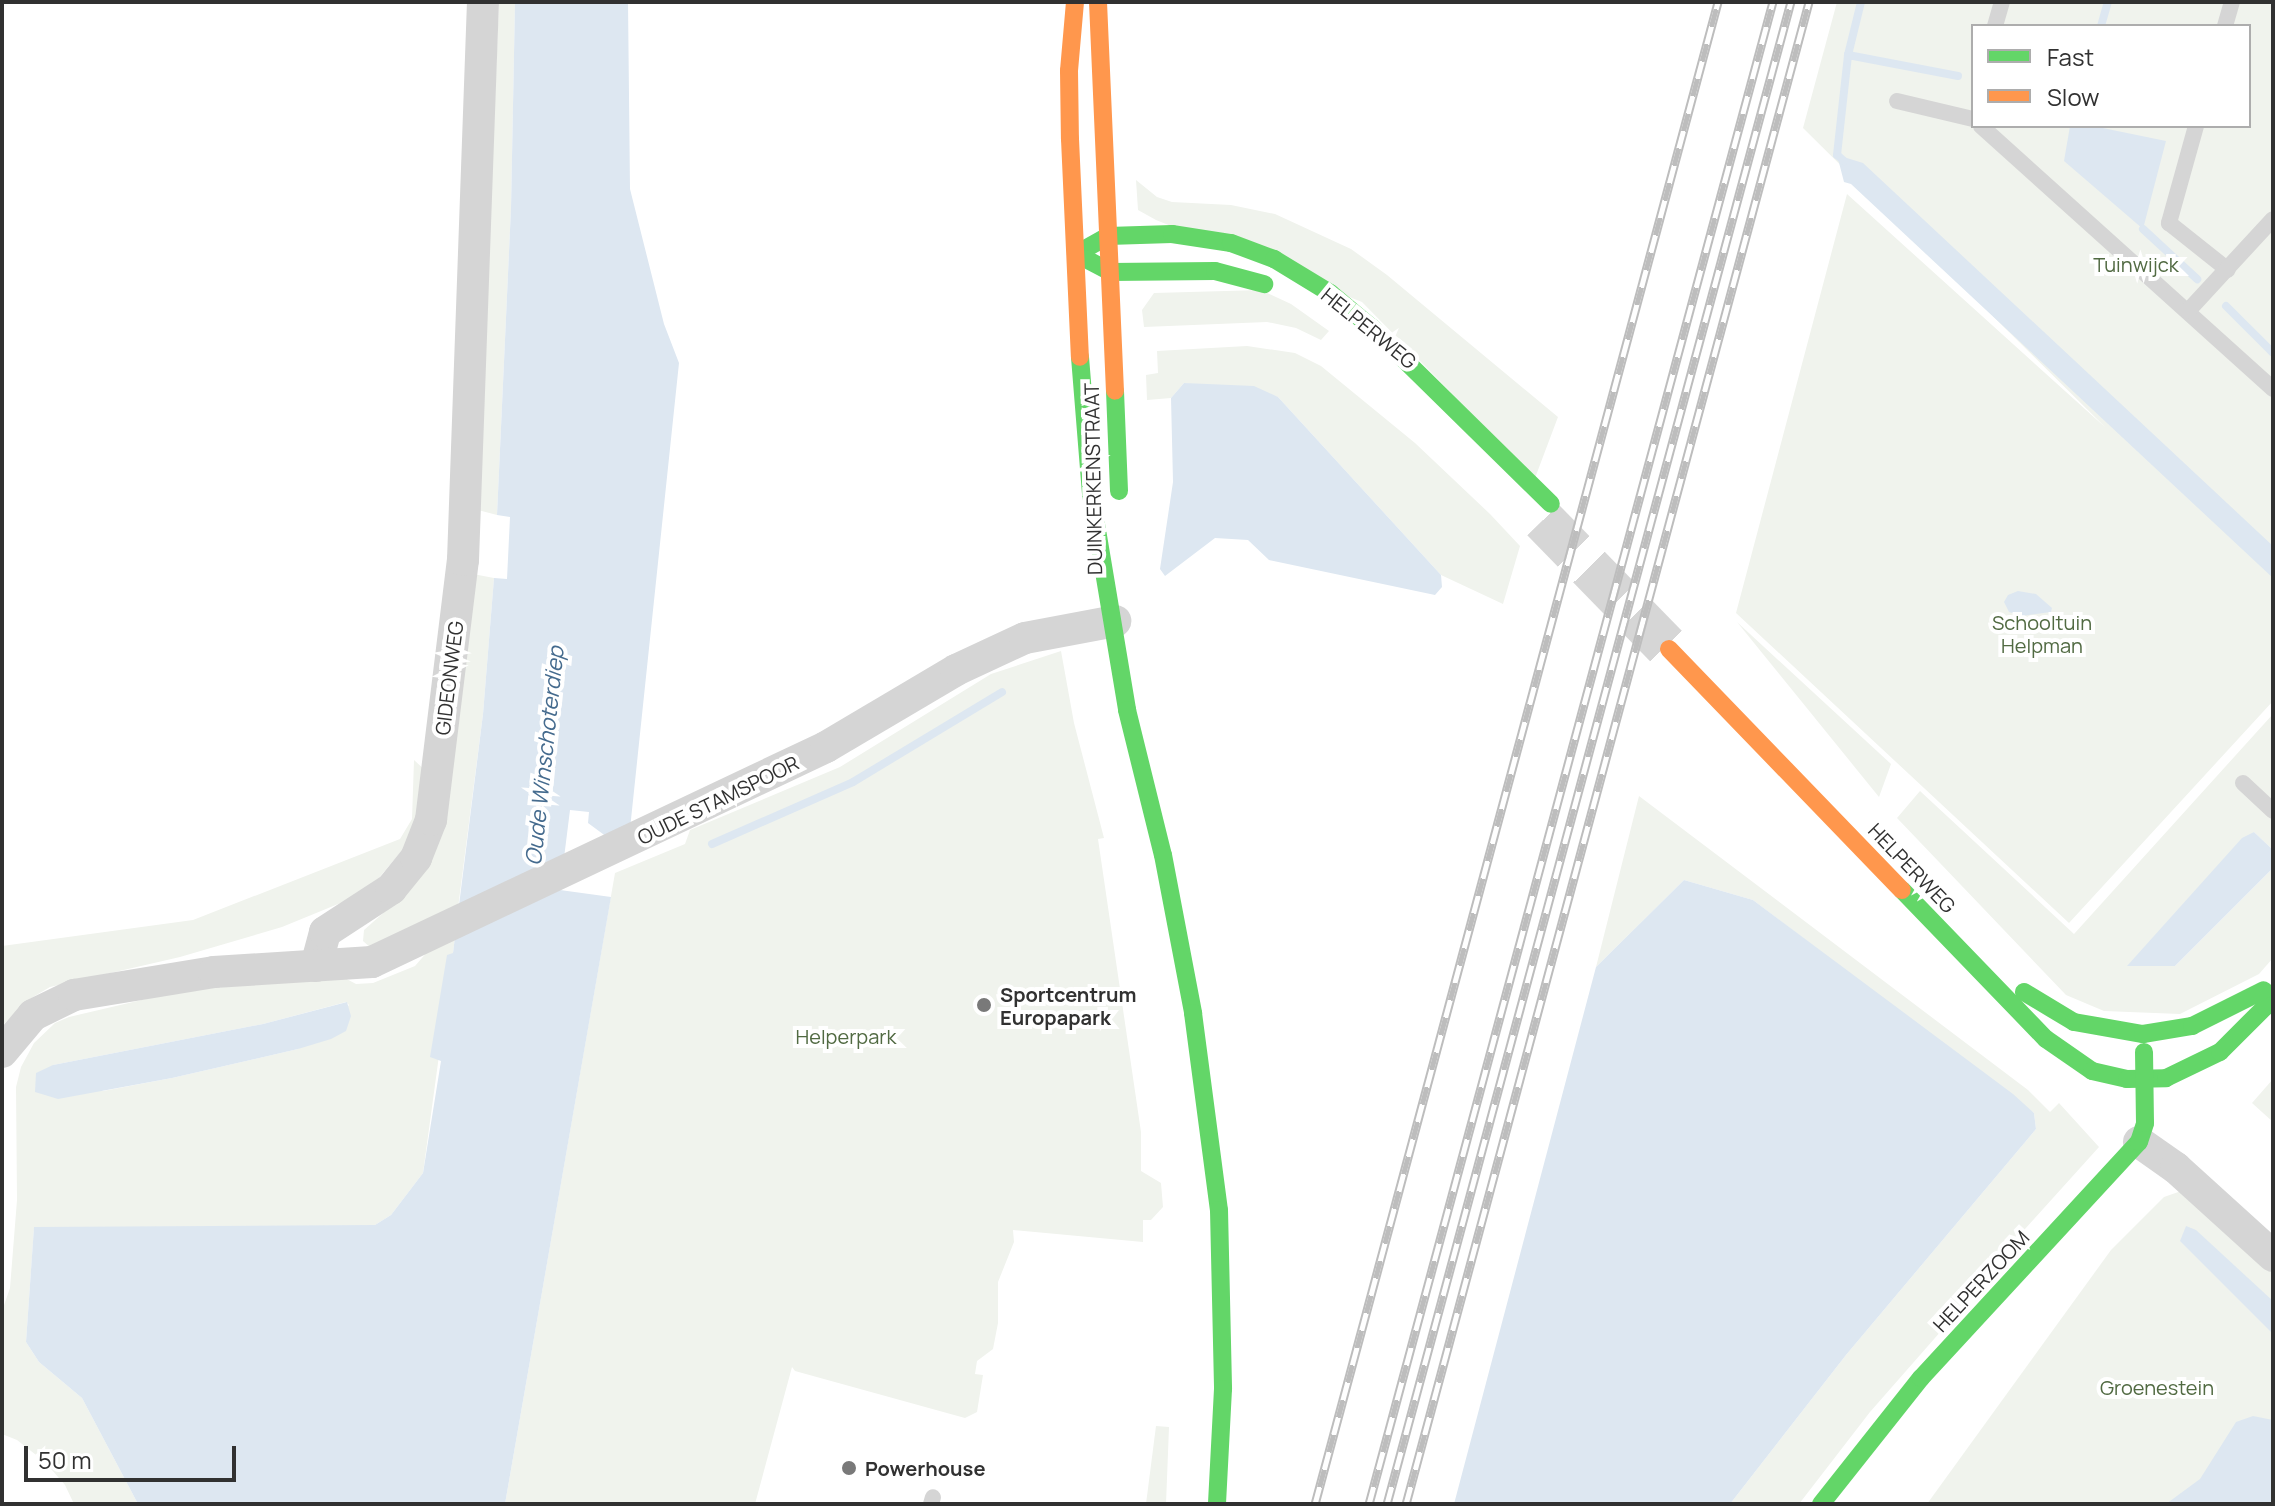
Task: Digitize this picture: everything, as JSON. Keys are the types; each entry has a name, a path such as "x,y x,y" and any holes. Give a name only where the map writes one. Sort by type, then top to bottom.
{"street":[{"name":"GIDEONWEG","path":"316,966 325,932 391,889 416,858 431,820 463,560 483,2"},
{"name":"DUINKERKENSTRAAT","path":"1075,2 1069,71 1079,341 1091,494 1115,621"},
{"name":"DUINKERKENSTRAAT","path":"1098,2 1120,510"},
{"name":"HELPERWEG","path":"1077,254 1108,236 1172,234 1231,243 1274,259 1330,293 1371,327 1547,512 1379,363"},
{"path":"1077,254 1110,272 1215,271 1263,283 1287,295"},
{"name":"DUINKERKENSTRAAT","path":"1115,621 1119,542"},
{"name":"OUDE STAMSPOOR","path":"316,966 372,962 442,927 624,846 826,747 956,670 1025,638 1115,621"},
{"path":"1115,621 1127,710 1163,855 1193,1013 1219,1210 1223,1389 1217,1504"},
{"name":"HELPERWEG","path":"2143,1034 2074,1022 2021,990 1671,640 2046,1039 2092,1071 2146,1080"},
{"path":"2,1052 33,1015 74,995 214,972 316,966"},
{"path":"2273,984 2246,1002 2192,1026 2143,1034 2145,1123 2139,1142 2165,1159 2273,1256"},
{"path":"2146,1080 2166,1078 2220,1052 2265,1007 2273,993"},
{"name":"HELPERZOOM","path":"1821,1504 1921,1378 2139,1142"}],"lane":[{"path":"1996,24 2002,2"},
{"path":"2226,24 2232,2"},
{"path":"1897,101 1971,116"},
{"path":"1986,128 2273,389"},
{"path":"2195,128 2169,223 2228,270"},
{"path":"2188,311 2273,219"},
{"path":"2243,783 2273,811"}],"green space":[{"path":"499,2 515,2 511,208 497,515 478,510"},
{"name":"Schooltuin Helpman","path":"1837,2 2273,2 2273,701 2069,923 1736,613 1847,194 2106,428 1803,128"},
{"path":"1136,180 1157,197 1172,202 1231,205 1275,214 1351,249 1387,275 1558,417 1535,478 1362,302 1156,220 1138,210"},
{"path":"1261,290 1291,304 1329,331 1321,340 1296,328 1267,322 1144,327 1142,310 1154,293"},
{"path":"1247,346 1295,353 1321,366 1415,443 1490,514 1520,546 1503,604 1441,575 1278,397 1184,383 1171,398 1147,400 1146,375 1158,373 1157,351"},
{"path":"473,574 494,578 483,714 458,908 372,949 363,941 364,930 407,892"},
{"path":"1737,622 1891,764 1879,797"},
{"name":"Helperpark","path":"1061,651 1074,723 1104,838 1098,839 1141,1132 1141,1171 1161,1183 1163,1207 1151,1220 1143,1220 1143,1242 1013,1230 1014,1242 998,1282 998,1323 993,1349 977,1361 975,1374 983,1375 977,1412 965,1418 795,1371 792,1367 755,1504 505,1504 615,873 685,844 690,830 840,767 991,674"},
{"path":"2273,714 2273,850 2254,832 2128,966 2175,966 2273,868 2273,958 2259,974 2180,1014 2104,1011 2066,995 1897,818 1920,791 2074,934"},
{"path":"414,760 427,772 419,830 378,879 343,902 282,927 180,957 50,987 28,1000 2,1026 2,946 193,920 400,839 412,819"},
{"path":"1639,796 2028,1090 2050,1112 2059,1103 2099,1147 1998,1259 1949,1322 1870,1412 1799,1504 1730,1504 1846,1355 2036,1129 2034,1113 1753,900 1684,880 1596,967"},
{"path":"455,938 423,1173 391,1215 375,1225 352,1228 34,1228 26,1342 39,1362 82,1398 138,1504 74,1504 65,1485 45,1462 17,1440 2,1434 2,1311 10,1288 17,1200 16,1087 21,1067 34,1043 55,1023 69,1017 180,991 341,976 356,984 373,983 415,966 428,951","holes":["346,1002 349,1005 298,1049 172,1078 103,1091 53,1065 263,1024"]},
{"path":"2273,1079 2273,1122 2252,1103"},
{"name":"Groenestein","path":"2184,1190 2273,1272 2273,1504 1927,1504 2111,1250 2164,1197"},
{"path":"1156,1426 1169,1427 1166,1504 1146,1504"}],"water":[{"name":"Oude Winschoterdiep","path":"515,2 628,2 630,189 664,324 679,363 630,829 607,837 588,823 589,812 570,810 560,890 611,897 505,1504 138,1504 82,1398 39,1362 26,1342 34,1227 375,1225 391,1215 423,1173 441,1061 430,1057 447,955 453,953 483,714 494,578 507,579 510,517 497,515 511,208"},
{"path":"2070,128 2103,128 2166,141 2143,229 2064,161"},
{"path":"1837,155 1863,163 2273,546 2273,578 1851,184 1844,182"},
{"path":"1184,383 1254,386 1278,397 1441,575 1442,587 1435,595 1269,560 1248,540 1215,538 1165,576 1160,569 1173,482 1171,398"},
{"path":"2018,591 2036,594 2052,608 2051,612 2022,616 2009,612 2004,602 2008,595"},
{"path":"2254,832 2273,850 2273,868 2175,966 2127,966 2242,838"},
{"path":"1684,880 1753,900 2013,1094 2034,1113 2036,1129 1846,1355 1730,1504 1454,1504 1596,967"},
{"path":"347,1002 351,1016 346,1031 298,1049 172,1078 58,1099 35,1092 36,1073 53,1065 263,1024"},
{"path":"2186,1226 2196,1230 2273,1301 2273,1334 2180,1241"},
{"path":"2253,1416 2273,1420 2273,1504 2166,1504 2200,1479 2236,1422"}],"waterway":[{"path":"1844,161 1837,155 1848,55 1861,2"},
{"path":"2102,24 2108,2"},
{"path":"1848,55 1958,76"},
{"path":"2143,229 2197,279"},
{"path":"2226,306 2273,353"},
{"path":"712,844 853,782 1002,692"}],"tunnel":[{"path":"1543,520 1669,649"}],"railway":[{"path":"1315,1504 1718,2"},
{"path":"1369,1504 1773,2"},
{"path":"1387,1504 1791,2"},
{"path":"1406,1504 1809,2"}],"traffic: fast":[{"path":"1083,250 1108,236 1172,234 1231,243 1274,259 1330,293 1371,327 1551,504"},
{"path":"1086,259 1110,272 1215,271 1264,284"},
{"path":"1080,357 1091,494 1127,710 1163,855 1193,1013 1219,1210 1223,1389 1217,1504"},
{"path":"1115,391 1119,491"},
{"path":"1902,890 2046,1039 2092,1071 2127,1079 2166,1078 2220,1052 2265,1007 2273,993"},
{"path":"2024,992 2074,1022 2143,1034 2192,1026 2264,990"},
{"path":"1821,1504 1921,1378 2139,1142 2145,1123 2144,1052"}],"traffic: slow":[{"path":"1075,2 1069,71 1080,357"},
{"path":"1098,2 1115,391"},
{"path":"1669,649 1902,890"}],"place":[{"name":"Sportcentrum Europapark","path":"984,1005"},
{"name":"Powerhouse","path":"849,1468"}],"park label":[{"name":"Tuinwijck","path":"2136,264"}]}
